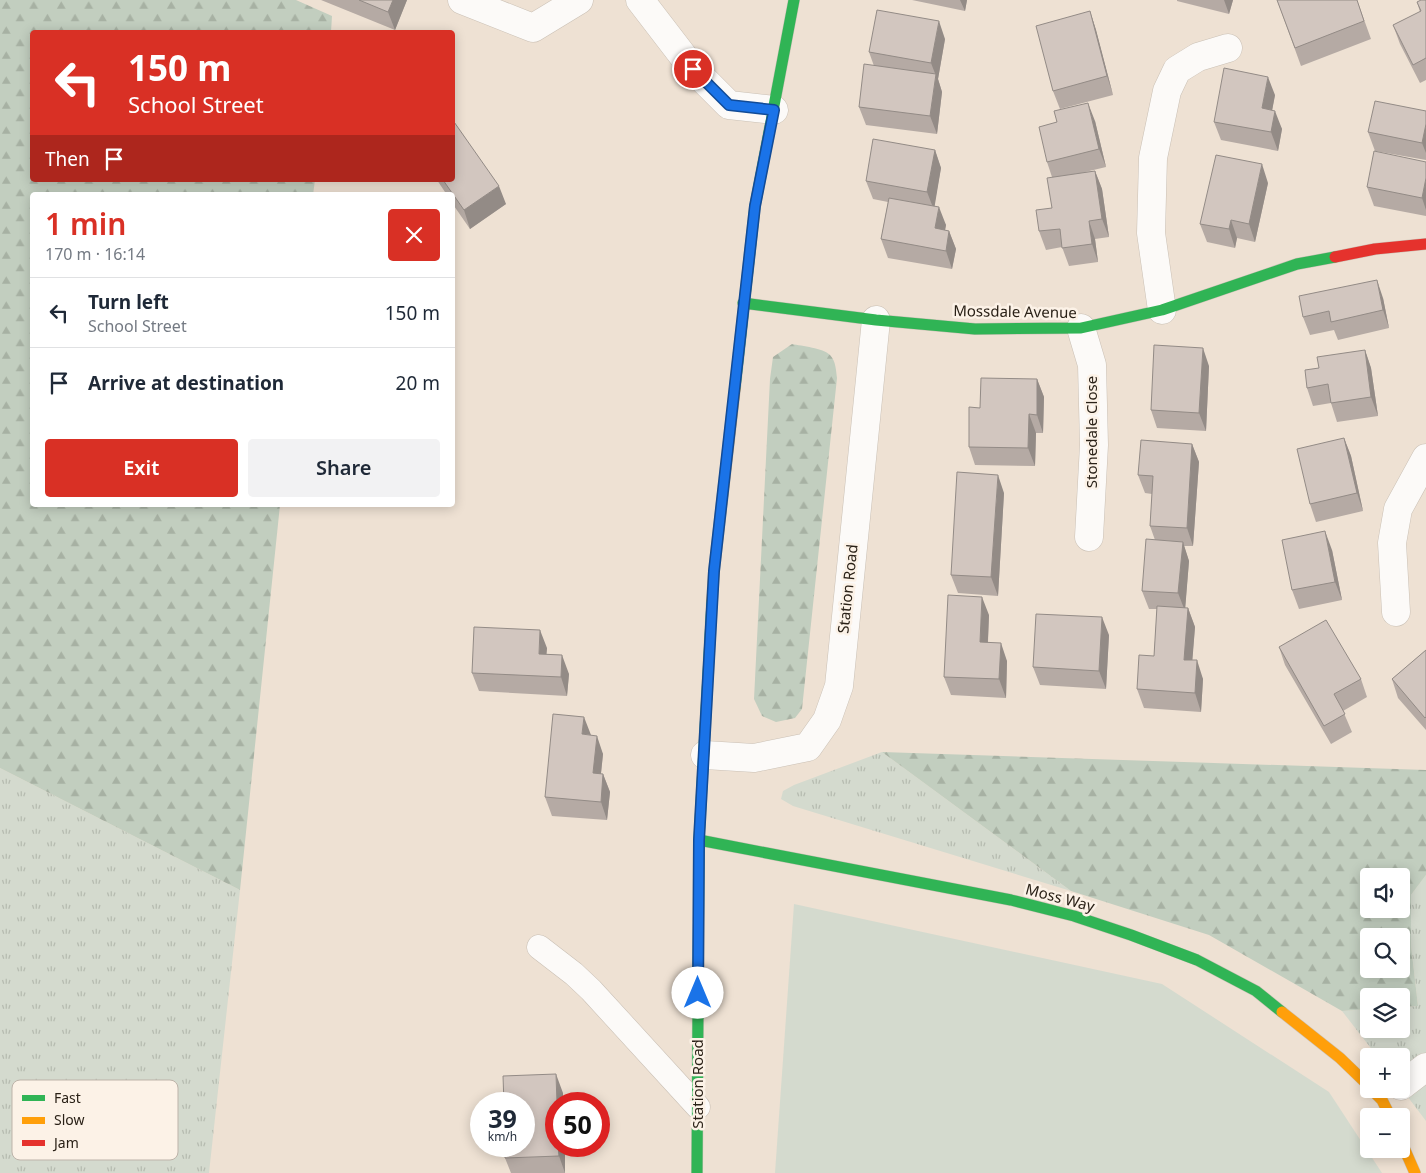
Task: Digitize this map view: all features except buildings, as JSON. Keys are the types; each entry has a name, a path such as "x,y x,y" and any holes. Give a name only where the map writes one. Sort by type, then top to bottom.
{"street":[{"path":"462,0 533,28 579,0"},
{"path":"640,0 693,69 729,105 774,110"},
{"name":"Station Road","path":"697,1173 699,840 714,571 755,206 794,0"},
{"path":"1162,310 1151,233 1153,158 1167,91 1177,70 1198,57 1228,48"},
{"name":"Mossdale Avenue","path":"743,303 876,320 975,328 1080,328 1162,310 1297,264 1375,250 1426,244"},
{"name":"Station Road","path":"705,755 754,758 808,747 827,720 839,686 876,320"},
{"name":"Stonedale Close","path":"1080,328 1092,365 1094,445 1089,536"},
{"path":"1396,612 1392,543 1398,509 1426,458"},
{"name":"Moss Way","path":"699,840 1010,900 1074,916 1130,934 1198,960 1256,991 1360,1074"},
{"path":"1410,1078 1426,1068"},
{"path":"1409,1158 1415,1173"}],"lane":[{"path":"539,947 591,990 698,1107"}],"green space":[{"path":"0,0 296,0 332,16 331,30 30,30 30,182 315,182 313,192 30,192 30,507 280,507 240,890 0,768"},
{"path":"792,344 818,349 830,355 835,363 837,378 802,709 795,718 776,722 762,716 754,699 770,379 773,357"},
{"path":"882,752 1071,891 793,806 781,799 783,791 794,785"},
{"path":"882,752 1426,770 1426,875 1411,895 1411,945 1418,1006 1410,1006 1410,988 1360,988 1360,1010 1342,1011 1209,935 1071,891"},
{"path":"0,768 240,890 209,1173 0,1173"},
{"path":"1426,875 1426,1121 1409,1098 1410,1048 1371,1048 1363,1038 1410,1038 1410,1006 1418,1006 1411,945 1411,895"},
{"path":"794,904 1162,984 1329,1092 1360,1139 1360,1158 1372,1158 1382,1173 775,1173"},
{"path":"1360,1010 1360,1034 1342,1011"}],"traffic: fast":[{"path":"735,388 755,206 794,0"},
{"path":"743,303 876,320 975,329 1081,328 1162,310 1297,264 1335,257"},
{"path":"697,1173 699,840 712,601"},
{"path":"699,840 1011,900 1074,916 1197,960 1256,991 1282,1012"}],"traffic: slow":[{"path":"712,601 735,388"},
{"path":"1282,1012 1340,1058 1360,1077"},
{"path":"1380,1098 1386,1108"},
{"path":"1408,1158 1415,1173"}],"traffic: jam":[{"path":"1335,257 1375,249 1426,244"}],"route":[{"path":"693,69 729,105 774,110 755,206 714,571 699,840 698,993"}]}
